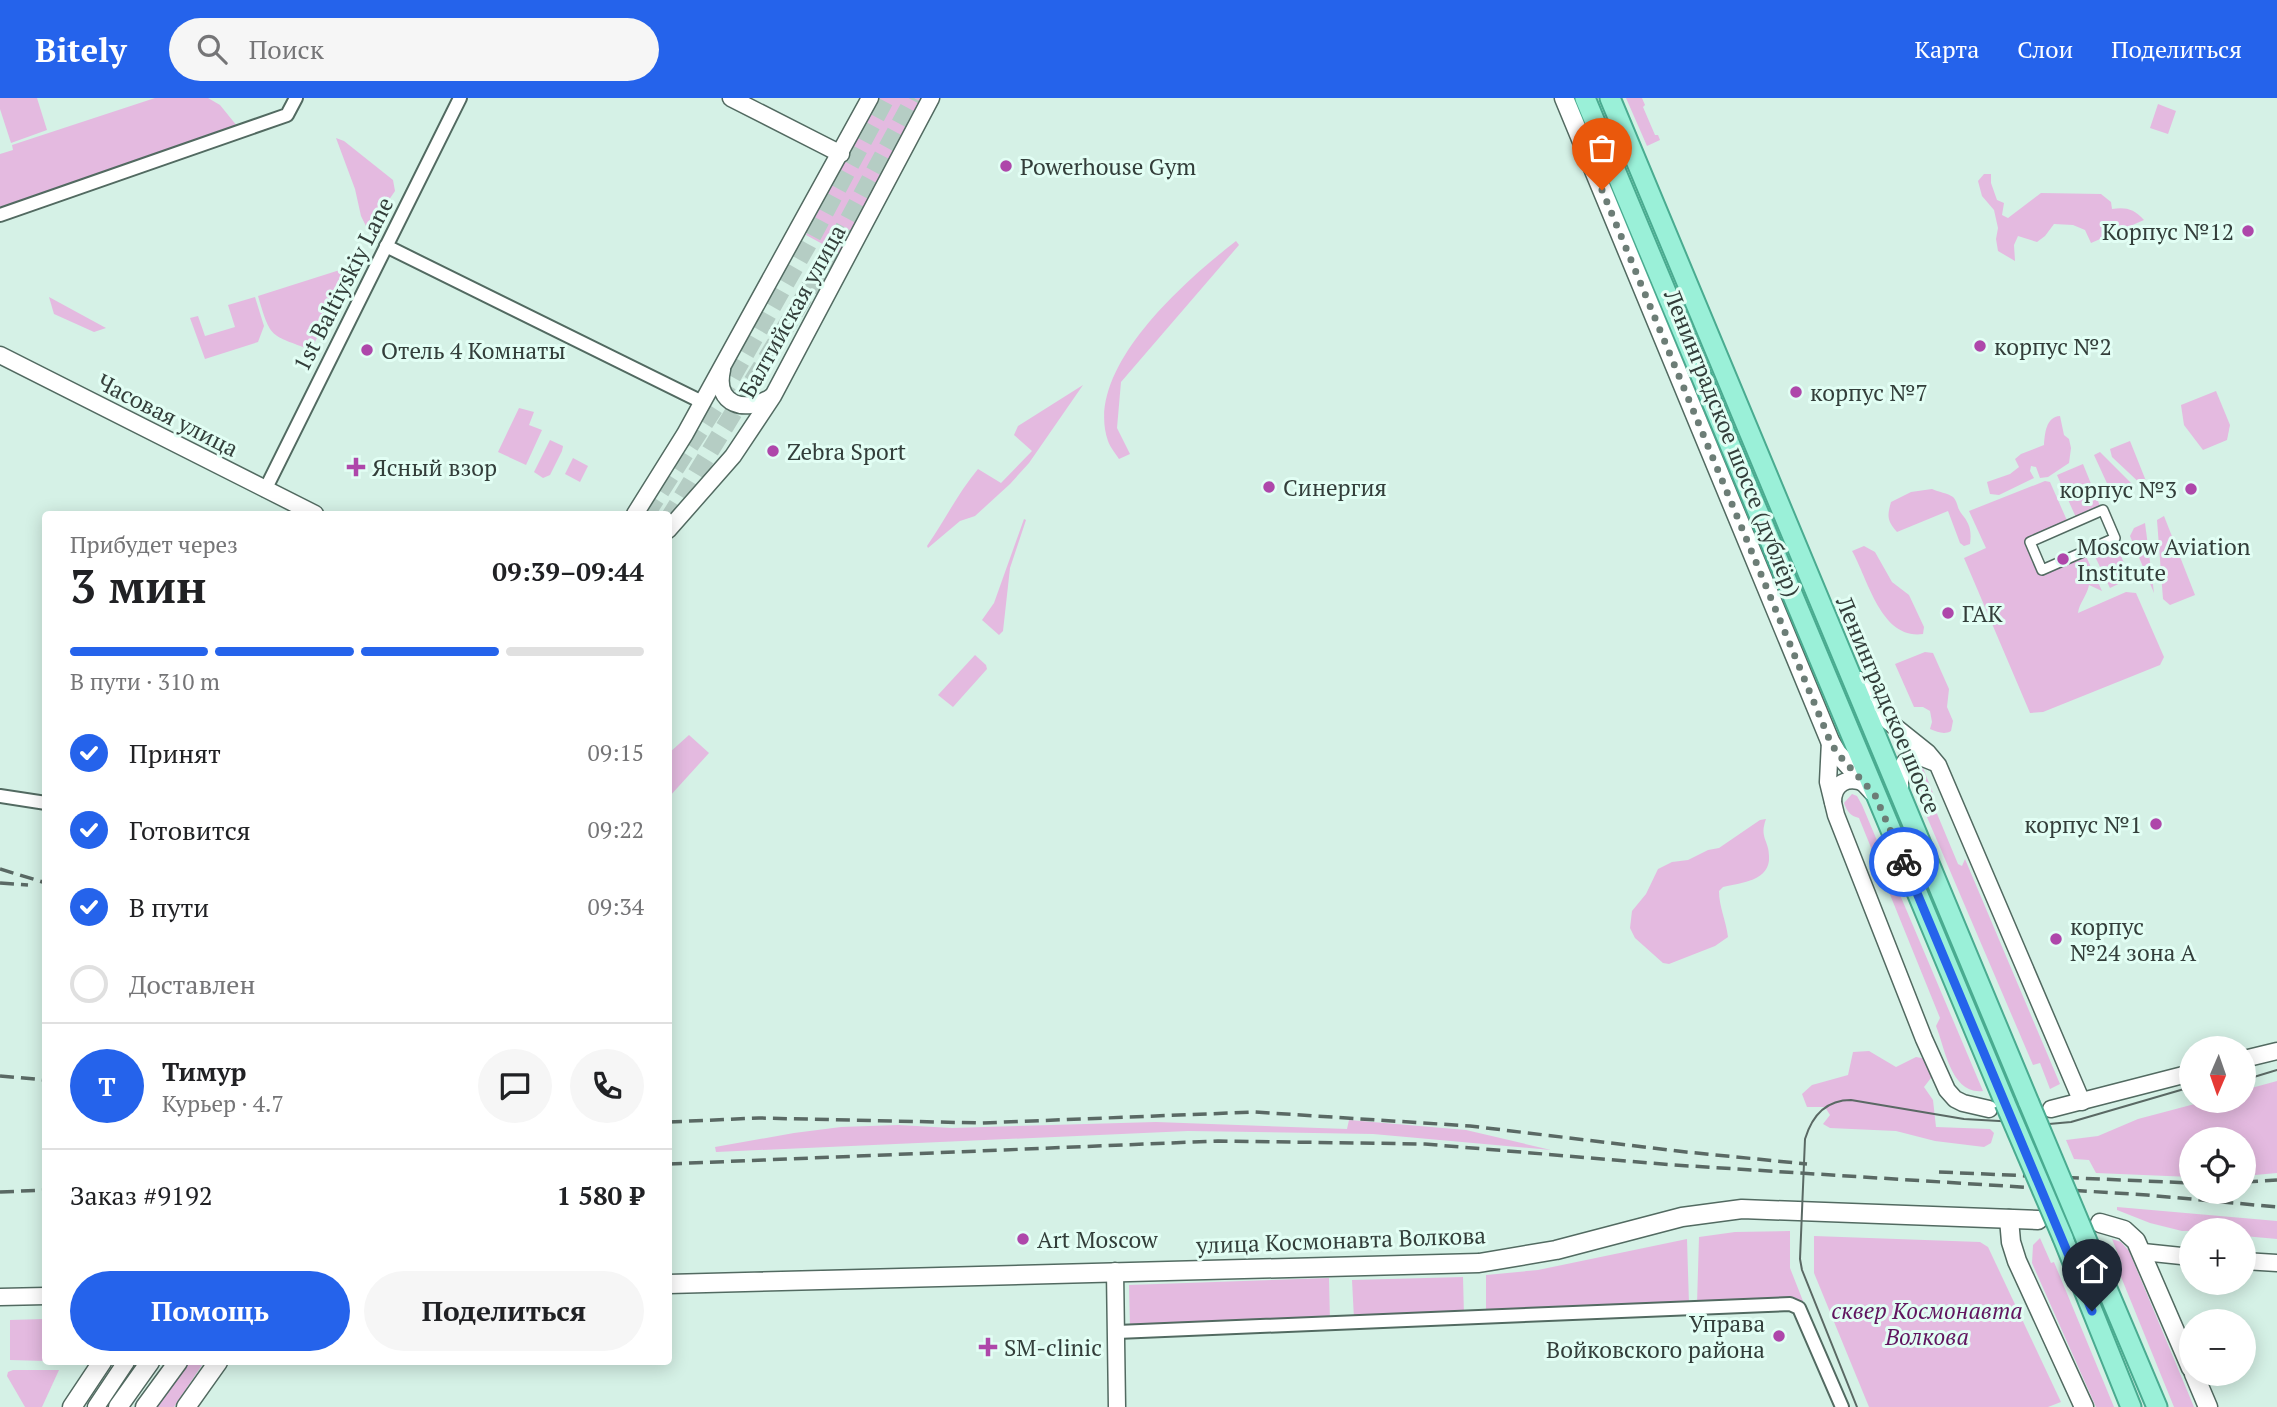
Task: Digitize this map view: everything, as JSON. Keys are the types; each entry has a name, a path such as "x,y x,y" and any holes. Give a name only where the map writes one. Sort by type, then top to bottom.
{"main road":[{"path":"1565,98 1618,181"},
{"name":"Ленинградское шоссе (дублёр)","path":"1565,98 1830,741 1869,789"},
{"name":"Ленинградское шоссе","path":"1585,98 1997,1106 2063,1238 2131,1407"},
{"name":"Ленинградское шоссе","path":"1611,98 2157,1407"},
{"name":"улица Космонавта Волкова","path":"672,1284 1479,1263 1556,1250 1682,1217 1742,1209 2038,1220"},
{"path":"2009,1219 2011,1242 2017,1261 2084,1407"},
{"path":"2100,1223 2124,1230 2136,1241 2179,1339"},
{"path":"72,1407 100,1365"},
{"path":"118,1407 148,1365"},
{"path":"145,1407 176,1365"},
{"path":"186,1407 210,1370"},
{"path":"2199,1386 2208,1407"}],"street":[{"path":"0,215 287,115 296,98"},
{"name":"1st Baltiyskiy Lane","path":"265,490 460,98"},
{"path":"730,98 841,154"},
{"name":"Балтийская улица","path":"637,511 702,402 870,98"},
{"name":"Балтийская улица","path":"672,525 733,456 773,396 931,98"},
{"path":"386,246 702,402"},
{"name":"Часовая улица","path":"0,355 309,511"},
{"path":"724,363 720,385 730,401 740,406 750,406 761,404 773,396"},
{"path":"2103,510 2115,538 2042,570 2030,542 2103,510"},
{"path":"1839,648 1888,721 1928,753 1938,765 2082,1102"},
{"path":"1830,741 1828,782 1834,808 1947,1090 1963,1103 1997,1106"},
{"path":"1900,796 1900,771 1905,762 1918,757 1938,765"},
{"path":"1834,808 1833,794 1838,786 1851,780 1869,789"},
{"path":"0,796 42,802"},
{"path":"2256,1056 2277,1051"},
{"path":"2051,1109 2179,1076"},
{"path":"2143,1252 2179,1256"},
{"path":"2256,1262 2277,1263"},
{"path":"1115,1271 1117,1407"},
{"path":"0,1297 42,1296"},
{"path":"1117,1332 1790,1304 1799,1308 1842,1407"},
{"path":"96,1407 123,1365"}],"green space":[{"path":"0,98 37,98 47,130 11,143 0,109"},
{"path":"155,98 208,98 220,105 237,126 0,207 0,154 13,150 12,145"},
{"path":"877,98 927,98 839,253 806,235"},
{"path":"1626,98 1642,98 1655,135 1658,135 1660,140 1647,146"},
{"path":"2158,104 2176,111 2168,134 2150,128"},
{"path":"336,138 344,141 393,180 395,191 371,226 366,226 361,216 355,189"},
{"path":"1984,174 1991,174 1997,200 2004,203 2002,215 2008,218 2041,193 2101,194 2111,202 2112,209 2130,210 2144,220 2091,243 2085,230 2073,225 2054,224 2037,242 2018,236 2014,245 2015,261 1998,251 1998,228 1994,210 1982,196 1978,181"},
{"path":"1236,241 1239,245 1121,382 1117,428 1130,454 1119,459 1108,441 1104,413 1110,385 1124,356 1167,302"},
{"path":"346,268 348,275 311,350 274,333 266,321 258,296"},
{"path":"49,297 106,328 94,332 54,314"},
{"path":"255,297 264,326 258,342 205,359 190,318 198,316 205,336 235,327 228,305"},
{"path":"1083,385 1029,463 1010,484 975,516 960,521 928,548 978,469 1001,483 1032,451 1014,435 1018,426"},
{"path":"2216,391 2230,425 2227,440 2203,450 2184,425 2181,405"},
{"path":"519,408 534,412 529,425 542,430 526,465 498,452"},
{"path":"2060,416 2064,435 2069,439 2071,448 2069,463 2048,477 2040,478 2036,467 2031,466 2030,471 2034,478 1999,495 1990,494 1987,482 2010,474 2019,467 2015,459 2044,445 2049,422"},
{"path":"550,440 563,446 550,475 543,478 534,472"},
{"path":"2130,441 2148,486 2144,487 2112,457 2110,449"},
{"path":"2100,452 2134,486 2134,491 2111,492 2094,455"},
{"path":"573,458 588,466 580,482 565,474"},
{"path":"2083,464 2102,511 2078,522 2057,475"},
{"path":"2045,481 2050,482 2069,525 2031,542 2042,569 2084,552 2102,591 2089,585 2078,613 2126,592 2136,593 2164,657 2160,665 2043,712 2030,713 1964,558 1986,548 1969,511"},
{"path":"1932,489 1955,499 1969,527 1970,544 1964,546 1960,543 1948,511 1897,532 1891,525 1891,502 1911,492"},
{"path":"2164,516 2195,595 2170,605 2163,599 2157,520"},
{"path":"1024,519 1026,520 1010,568 1003,631 999,635 982,620 994,603"},
{"path":"2145,523 2154,593 2130,536 2134,528"},
{"path":"2113,539 2131,578 2110,588 2091,548"},
{"path":"1864,546 1875,552 1892,582 1909,595 1924,627 1923,634 1896,628 1886,618 1852,551"},
{"path":"1925,652 1933,653 1949,689 1947,707 1953,721 1951,731 1948,732 1941,733 1930,729 1930,711 1923,707 1914,707 1895,664"},
{"path":"975,655 987,669 953,707 938,695"},
{"path":"689,735 709,753 672,794 672,750"},
{"path":"1917,765 1923,768 1933,793 1924,811 1909,775 1910,769"},
{"path":"1852,794 1857,796 1862,805 1983,1091 1963,1086 1946,1057 1936,1026 1940,1018 1859,818 1849,813 1844,803"},
{"path":"1933,804 1958,864 1962,866 1965,859 2060,1084 2050,1089 2040,1063 2033,1065 1927,817"},
{"path":"1766,819 1764,835 1769,856 1765,871 1760,876 1723,887 1719,891 1728,937 1715,946 1669,964 1663,963 1635,938 1630,928 1632,911 1646,894 1658,869 1719,848 1760,820"},
{"path":"1869,1051 1896,1067 1916,1057 1927,1059 1934,1074 1924,1087 1933,1100 1936,1127 1990,1129 1994,1133 1991,1143 1984,1147 1935,1141 1896,1131 1830,1128 1823,1124 1830,1115 1825,1107 1807,1107 1802,1094 1812,1085 1848,1075 1853,1052"},
{"path":"2277,1081 2277,1173 2256,1175 2256,1127 2179,1127 2179,1176 2096,1173 2089,1160 2074,1159 2066,1140 2098,1136 2138,1119 2179,1108 2179,1113 2256,1113 2256,1087"},
{"path":"1349,1120 1466,1130 1551,1150 1373,1134 1188,1131 716,1152 715,1147 841,1127 898,1125 952,1128 1156,1122 1347,1129"},
{"path":"2117,1207 2243,1218 2179,1218 2179,1230 2150,1223 2117,1210"},
{"path":"2256,1219 2277,1221 2277,1239 2256,1237"},
{"path":"1790,1231 1790,1268 1803,1301 1697,1304 1699,1237 1735,1232"},
{"name":"сквер Космонавта Волкова","path":"1814,1236 1980,1242 1988,1247 2061,1402 2048,1407 1869,1407 1814,1273"},
{"path":"2040,1238 2051,1263 2054,1262 2114,1407 2096,1407 2032,1263 2033,1245"},
{"path":"1687,1239 1689,1304 1486,1314 1486,1275 1538,1270"},
{"path":"2112,1239 2121,1242 2129,1251 2179,1371 2179,1386 2185,1386 2194,1407 2174,1407 2117,1267 2122,1264"},
{"path":"1463,1277 1464,1316 1354,1319 1352,1280"},
{"path":"1329,1278 1330,1322 1130,1328 1129,1285"},
{"path":"42,1319 42,1361 10,1360 10,1320"},
{"path":"188,1365 202,1365 174,1407 157,1407"},
{"path":"59,1370 42,1407 25,1407 7,1376 8,1372"}],"tunnel":[{"path":"648,511 715,407 808,244 886,98"},
{"path":"672,513 829,256 914,98"}],"tram line":[{"path":"2256,1076 2277,1070"},
{"path":"1857,1407 1800,1259 1805,1139 1821,1111 1834,1103 1851,1100 1964,1119 2049,1124 2071,1122 2179,1090"}],"railway":[{"path":"0,869 42,882"},
{"path":"0,883 28,885"},
{"path":"0,1076 42,1080"},
{"path":"672,1122 759,1118 982,1123 1254,1112 1470,1126 1807,1164"},
{"path":"672,1164 1218,1141 1425,1144 1674,1165 2147,1195 2277,1207"},
{"path":"1939,1172 2179,1182"},
{"path":"2256,1181 2277,1180"},
{"path":"0,1192 42,1190"}],"way so far":[{"path":"1602,190 1830,741 1837,753 1875,795 1904,862"}],"place":[{"name":"Powerhouse Gym","path":"1006,166"},
{"name":"Корпус №12","path":"2248,231"},
{"name":"корпус №2","path":"1980,346"},
{"name":"Отель 4 Комнаты","path":"367,350"},
{"name":"корпус №7","path":"1796,392"},
{"name":"Zebra Sport","path":"773,451"},
{"name":"Ясный взор","path":"356,467"},
{"name":"Синергия","path":"1269,487"},
{"name":"корпус №3","path":"2191,489"},
{"name":"Moscow Aviation Institute","path":"2063,559"},
{"name":"ГАК","path":"1948,613"},
{"name":"корпус №1","path":"2156,824"},
{"name":"корпус №24 зона А","path":"2056,939"},
{"name":"Art Moscow","path":"1023,1239"},
{"name":"Управа Войковского района","path":"1779,1336"},
{"name":"SM-clinic","path":"988,1347"}],"route":[{"path":"1904,862 2092,1311"}]}
